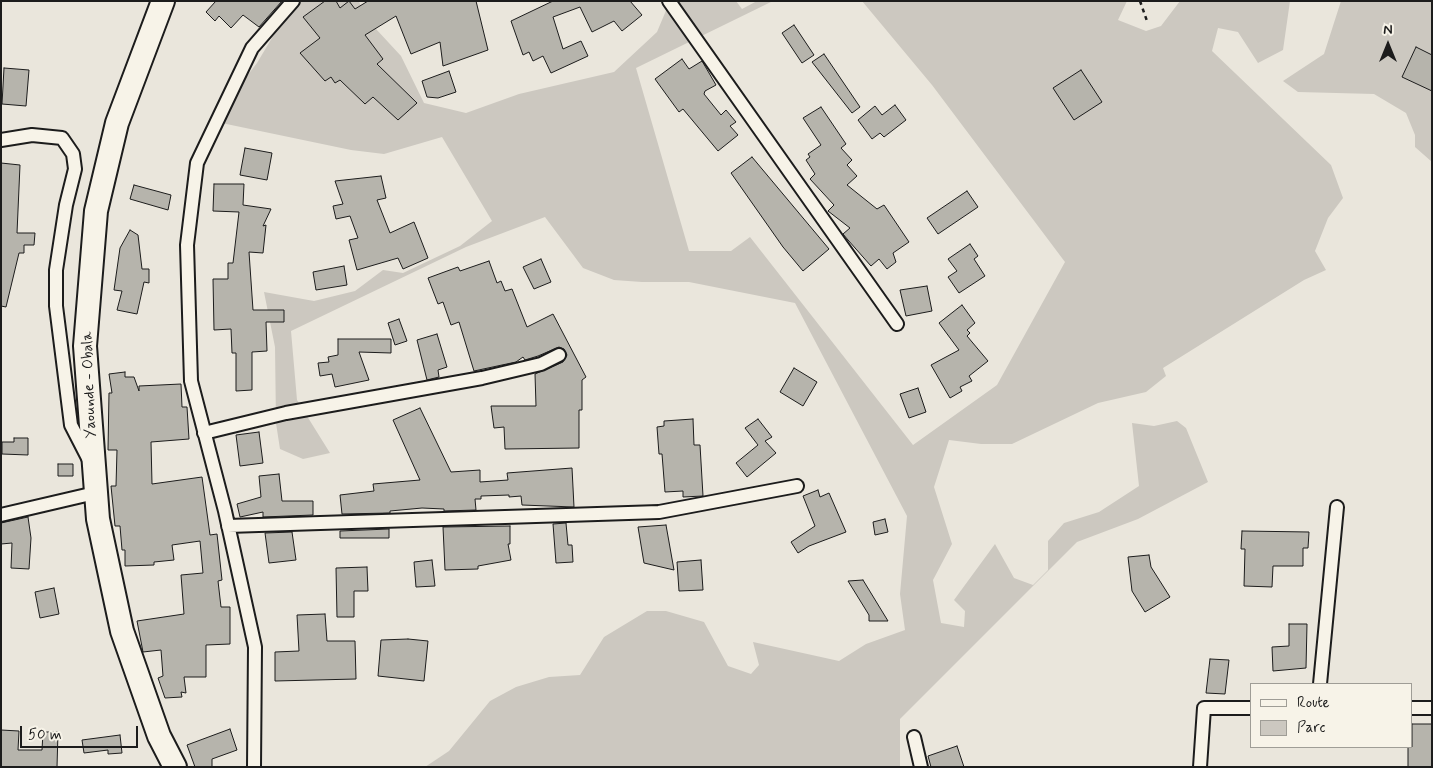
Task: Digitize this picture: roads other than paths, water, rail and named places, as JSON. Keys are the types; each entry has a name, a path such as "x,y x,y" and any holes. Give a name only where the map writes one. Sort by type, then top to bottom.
{"highway":[{"name":"Yaounde - Obala","path":"163,1 117,123 96,211 85,346 98,519 122,632 159,736 176,767"}],"street":[{"path":"254,767 255,647 228,526 191,380 187,255 197,163 252,48 293,1"},
{"path":"668,1 897,324"},
{"path":"1,140 32,135 62,138 73,154 75,169 66,205 56,270 56,306 71,425 94,469"},
{"path":"204,432 286,413 482,378 541,364 559,355"},
{"path":"228,526 659,512 797,486"},
{"path":"1,515 95,493"},
{"path":"1320,683 1337,507"},
{"path":"1200,767 1204,708 1250,708"},
{"path":"1413,708 1432,708"},
{"path":"914,737 921,767"}]}
